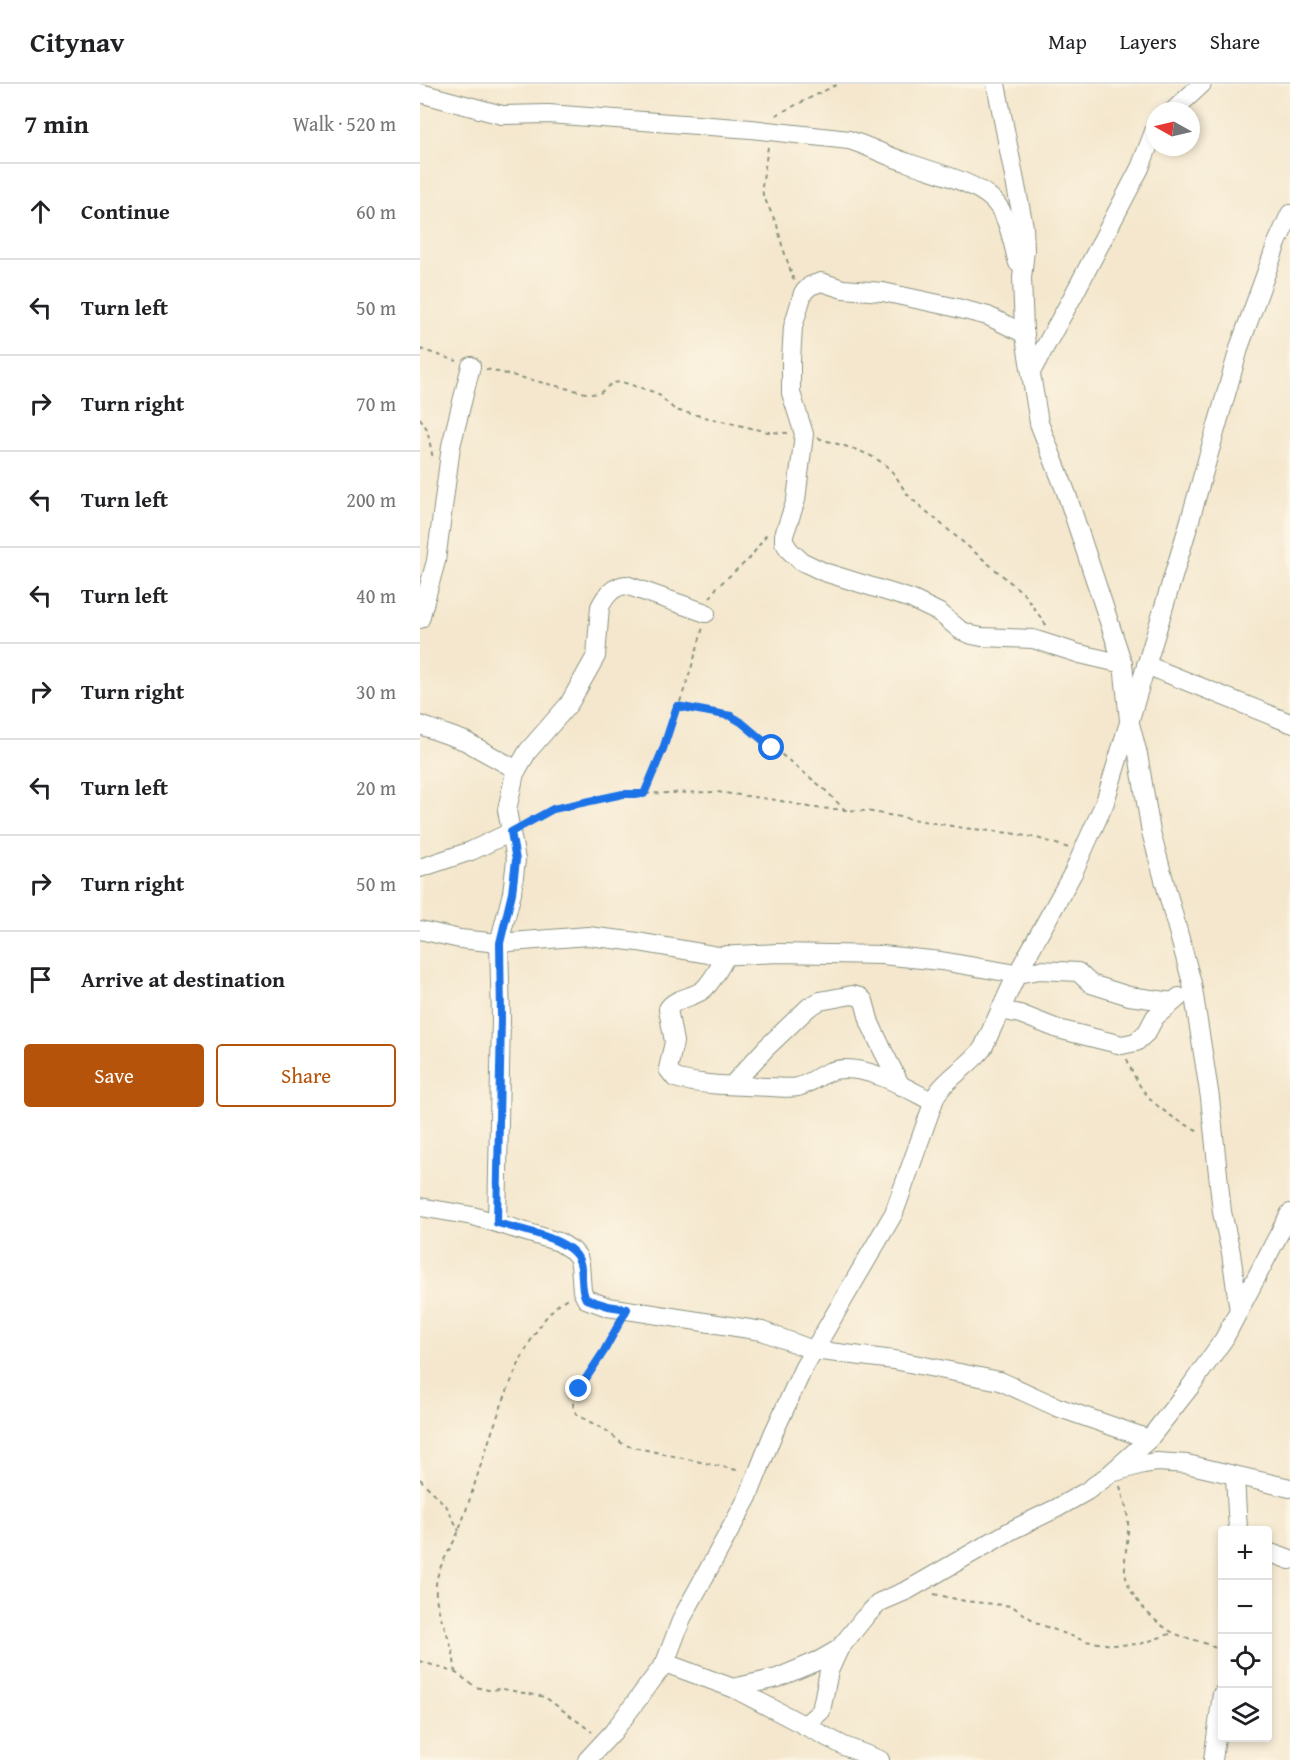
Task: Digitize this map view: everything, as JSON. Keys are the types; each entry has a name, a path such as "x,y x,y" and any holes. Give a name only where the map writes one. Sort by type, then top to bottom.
{"street":[{"path":"996,84 1024,227 1025,250 1022,278 1024,334 1039,423 1066,492 1123,664 1130,720 1151,832 1192,987 1215,1139 1222,1212 1231,1253 1239,1311"},
{"path":"1183,102 1202,84"},
{"path":"420,93 502,115 548,114 773,124 856,142 904,162 938,172 983,193 996,205 1008,227 1022,278"},
{"path":"1031,372 1072,298 1146,152"},
{"path":"586,1760 604,1741 665,1663 682,1618 748,1497 813,1350 894,1213 933,1102 942,1086 975,1059 983,1048 1017,974 1084,852 1105,802 1240,345 1276,243 1290,214"},
{"path":"1024,334 988,316 952,307 883,292 843,289 821,282 810,286 800,301 790,360 791,393 804,434 796,500 784,535 784,542 789,551 801,561 824,572 911,599 940,613 960,630 972,635 1033,639 1080,654 1123,664"},
{"path":"420,619 428,551 471,366"},
{"path":"497,1223 501,1018 500,943 512,893 516,860 507,810 517,770 528,751 569,704 588,673 596,656 600,607 603,600 613,590 626,585 706,613"},
{"path":"1146,665 1290,723"},
{"path":"420,726 465,741 517,770"},
{"path":"420,868 471,851 511,832"},
{"path":"420,930 460,939 500,943 588,936 638,942 694,953 898,956 1017,974 1040,970 1078,972 1089,983 1097,986 1129,996 1173,1002"},
{"path":"727,955 705,989 670,1006 668,1014 674,1042 668,1069 672,1076 680,1080 795,1088 828,1071 844,1069 865,1071 933,1102"},
{"path":"1000,1010 1020,1014 1058,1029 1122,1046 1136,1042 1147,1032 1155,1017 1192,987"},
{"path":"732,1085 809,1007 820,1001 852,995 864,1000 870,1023 901,1086"},
{"path":"420,1207 497,1223 559,1242 573,1251 580,1264 582,1290 590,1302 762,1331 813,1350 894,1360 1000,1381 1057,1407 1149,1439"},
{"path":"806,1725 821,1711 829,1671 839,1648 880,1602 911,1588 1012,1530 1087,1491 1114,1473 1149,1439 1224,1339 1290,1213"},
{"path":"1114,1473 1157,1462 1187,1464 1290,1488"},
{"path":"1235,1477 1238,1526"},
{"path":"1272,1553 1290,1560"},
{"path":"734,1688 777,1678 820,1660 839,1648"},
{"path":"665,1663 734,1688 844,1746 880,1760"},
{"path":"1213,1760 1218,1723"}],"path":[{"path":"800,301 777,225 763,195 762,186 773,124 786,108 838,84"},
{"path":"420,350 471,366 590,394 600,393 612,383 622,382 657,393 675,410 768,432 804,434 865,454 885,466 894,474 903,490 913,500 1023,593 1064,648"},
{"path":"644,794 663,749 693,664 711,595 750,558 772,527"},
{"path":"677,706 721,714 741,722 823,788 845,810"},
{"path":"511,832 553,809 623,794 717,792 814,808 866,811 963,828 1010,833 1037,838 1084,852"},
{"path":"1122,1046 1137,1085 1164,1113 1215,1139"},
{"path":"456,1673 452,1646 436,1600 435,1586 438,1574 459,1531 502,1403 532,1339 558,1303 582,1290"},
{"path":"627,1309 604,1351 579,1389 573,1403 573,1410 577,1415 607,1431 624,1444 757,1474"},
{"path":"1114,1473 1128,1522 1125,1571 1134,1595 1144,1609 1173,1633 1213,1646 1218,1650"},
{"path":"420,1479 447,1508 459,1531"},
{"path":"911,1588 965,1601 1012,1606 1039,1624 1085,1641 1112,1645 1140,1644 1173,1633"},
{"path":"420,1661 456,1673 476,1687 503,1689 545,1697 604,1741"}],"route":[{"path":"579,1389 604,1351 627,1309 590,1302 586,1299 582,1290 580,1264 573,1251 559,1242 497,1223 501,1018 500,943 512,893 516,860 511,832 537,816 570,804 623,794 644,794 663,749 677,706 731,716 772,748"}]}
